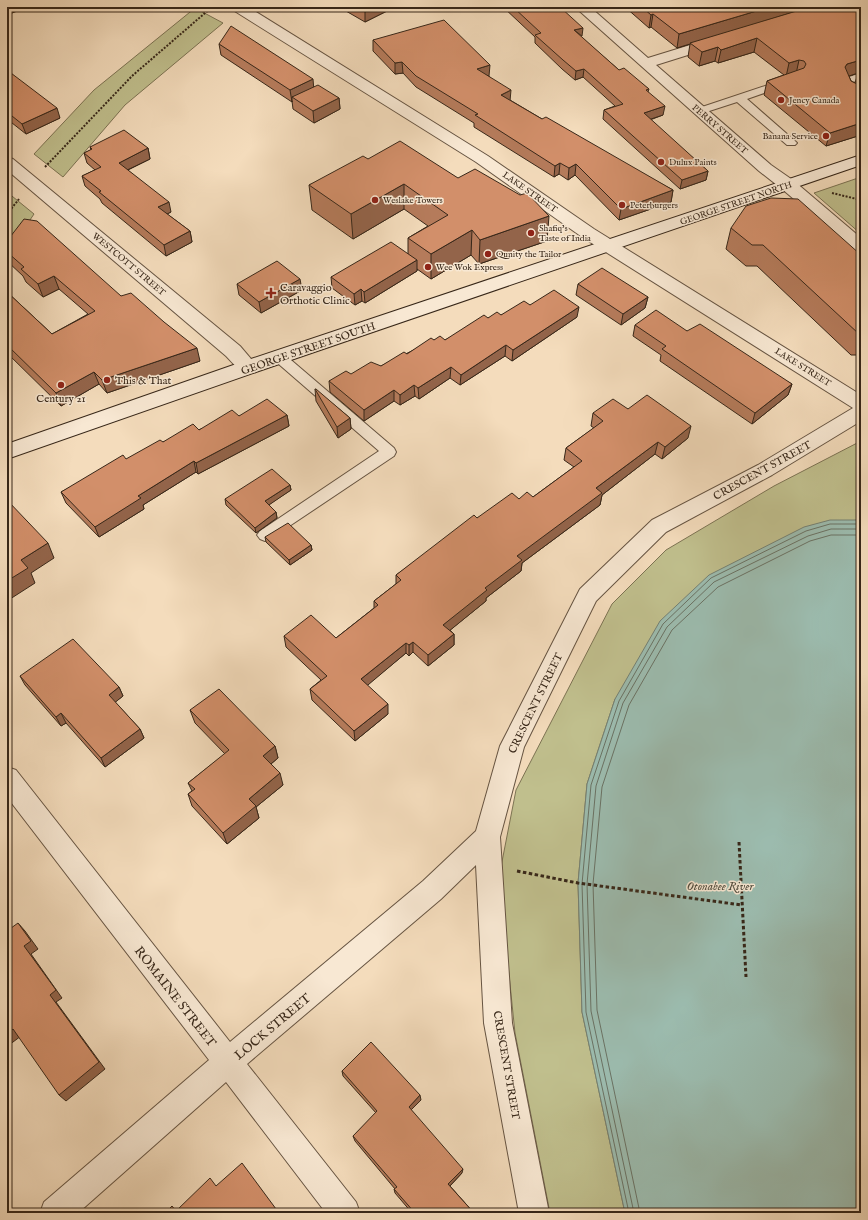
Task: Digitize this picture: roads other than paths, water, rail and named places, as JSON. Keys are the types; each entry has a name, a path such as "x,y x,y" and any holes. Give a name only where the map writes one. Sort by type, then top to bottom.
{"street":[{"name":"LAKE STREET","path":"238,7 482,159 610,246 861,404"},
{"name":"PERRY STREET","path":"582,7 765,168 788,185 861,247"},
{"path":"646,63 734,36"},
{"name":"GEORGE STREET NORTH","path":"610,246 861,160"},
{"name":"WESTCOTT STREET","path":"7,162 233,351 249,367"},
{"name":"GEORGE STREET SOUTH","path":"7,452 249,367 610,246"},
{"name":"CRESCENT STREET","path":"534,1213 498,1022 486,837 512,746 588,595 659,526 765,470 861,412"},
{"name":"ROMAINE STREET","path":"7,778 345,1213"},
{"name":"LOCK STREET","path":"55,1213 228,1062 432,890 486,837"}],"lane":[{"path":"861,76 846,81 852,91 861,98"},
{"path":"700,111 796,78"},
{"path":"738,97 791,143"},
{"path":"266,535 389,452 279,358"}],"water":[{"name":"Otonabee River","path":"830,520 861,520 861,1213 625,1213 582,1012 578,883 587,784 615,699 660,621 709,575 804,527"}],"place":[{"name":"Jency Canada","path":"781,100"},
{"name":"Banana Service","path":"826,136"},
{"name":"Dulux Paints","path":"661,162"},
{"name":"Weslake Towers","path":"375,200"},
{"name":"Peterburgers","path":"622,205"},
{"name":"Shafiq's Taste of India","path":"531,233"},
{"name":"Qunity the Tailor","path":"488,254"},
{"name":"Wee Wok Express","path":"428,267"},
{"name":"Caravaggio Orthotic Clinic","path":"271,293"},
{"name":"This & That","path":"107,380"},
{"name":"Century 21","path":"61,385"}]}
